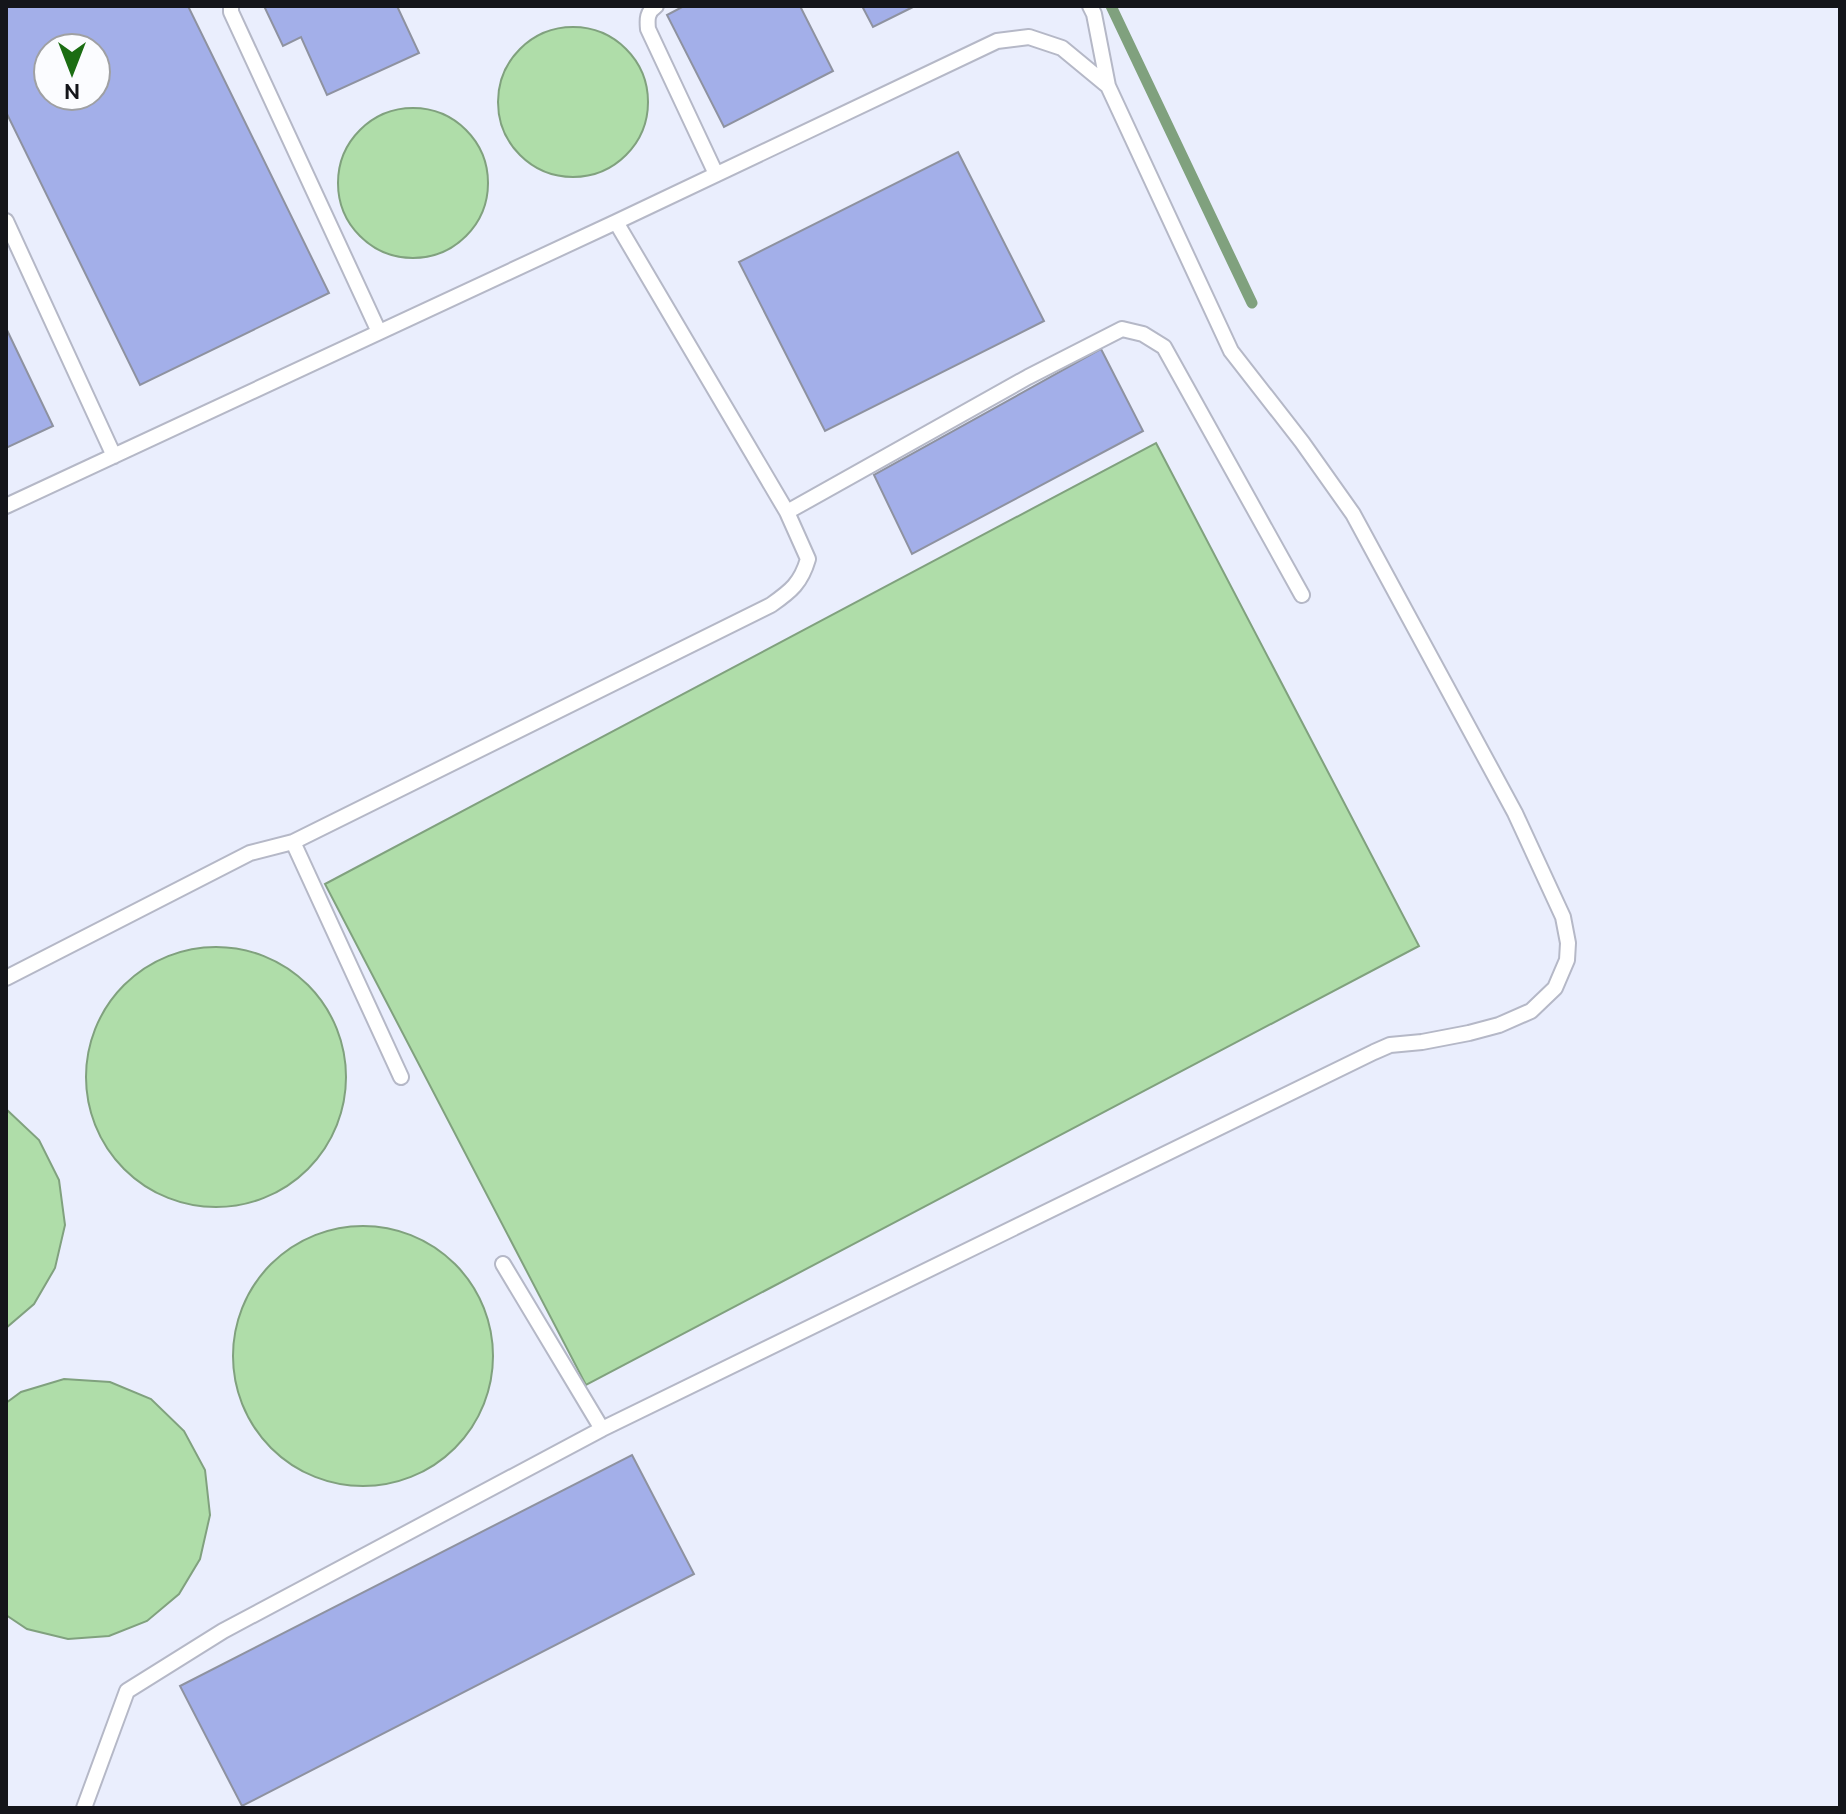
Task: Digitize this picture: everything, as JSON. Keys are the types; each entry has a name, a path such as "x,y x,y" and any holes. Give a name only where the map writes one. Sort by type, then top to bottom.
{"lane":[{"path":"231,6 231,12 379,332"},
{"path":"656,6 647,18 648,29 716,174"},
{"path":"84,1808 127,1691 223,1631 602,1429 1390,1045 1422,1042 1499,1025 1531,1011 1555,988 1567,960 1568,943 1563,917 1515,813 1353,514 1231,351 1108,86 1090,6"},
{"path":"6,506 997,41 1029,37 1062,48 1108,86"},
{"path":"6,221 114,456"},
{"path":"6,978 250,853 293,842 771,605 790,592 803,576 808,559 787,512 616,222"},
{"path":"787,512 1028,377 1122,329 1143,334 1164,347 1302,595"},
{"path":"293,842 401,1077"},
{"path":"503,1264 602,1429"}],"shaded area":[{"path":"573,27 602,33 626,49 642,73 648,102 642,131 626,155 602,171 573,177 544,171 520,155 504,131 498,102 504,73 520,49 544,33"},
{"path":"413,108 442,114 466,130 482,154 488,183 482,212 466,236 442,252 413,258 384,252 360,236 344,212 338,183 344,154 360,130 384,114"},
{"path":"1156,443 1419,946 586,1385 325,884"},
{"path":"216,947 266,957 308,985 336,1027 346,1077 336,1127 308,1169 266,1197 216,1207 166,1197 124,1169 96,1127 86,1077 96,1027 124,985 166,957"},
{"path":"6,1109 39,1140 59,1180 65,1225 55,1268 34,1304 6,1328"},
{"path":"363,1226 413,1236 455,1264 483,1306 493,1356 483,1406 455,1448 413,1476 363,1486 313,1476 271,1448 243,1406 233,1356 243,1306 271,1264 313,1236"},
{"path":"64,1379 110,1382 151,1399 184,1431 205,1470 210,1515 200,1559 179,1594 147,1621 109,1636 68,1639 27,1629 6,1615 6,1403 21,1392"}],"building":[{"path":"6,6 188,6 329,293 140,385 6,112"},
{"path":"264,6 397,6 419,53 327,95 301,37 283,46"},
{"path":"684,6 800,6 833,71 724,127 667,15"},
{"path":"862,6 915,6 873,27"},
{"path":"958,152 1044,321 825,431 739,262"},
{"path":"6,328 53,426 6,448"},
{"path":"1101,349 1143,431 912,554 874,475"},
{"path":"632,1455 694,1574 242,1806 180,1686"}],"waterway":[{"path":"1111,6 1252,303"}]}
